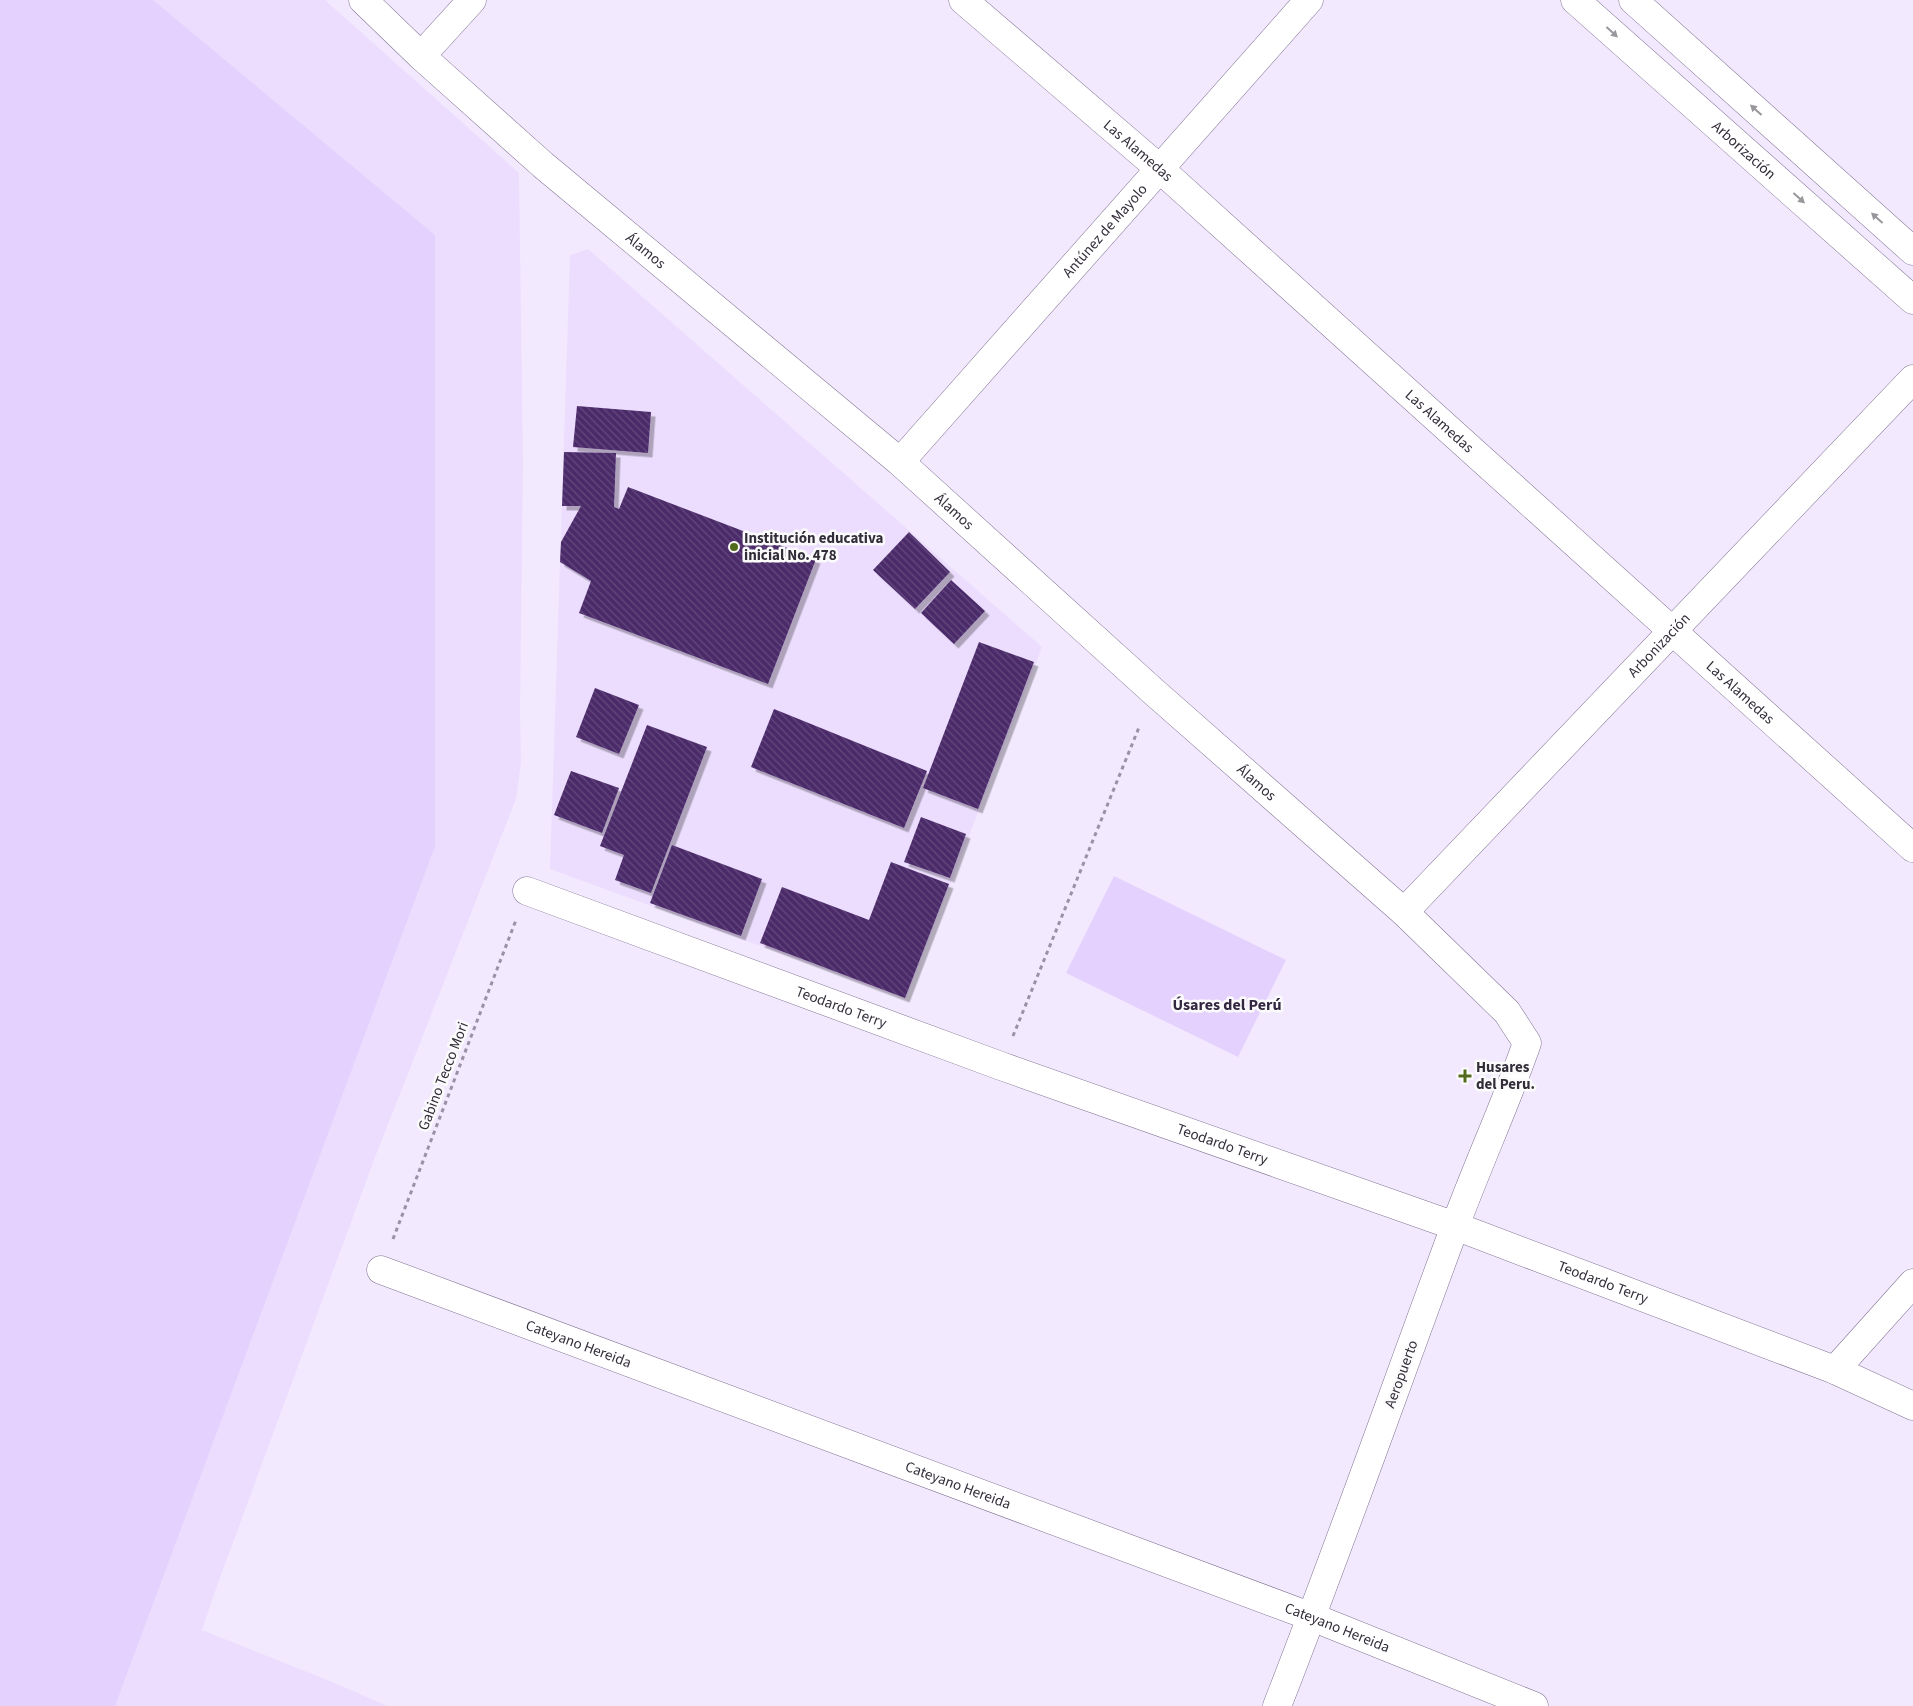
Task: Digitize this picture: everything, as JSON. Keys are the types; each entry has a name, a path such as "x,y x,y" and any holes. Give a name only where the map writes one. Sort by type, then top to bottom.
{"street":[{"name":"Álamos","path":"363,0 421,56 543,165 900,462 1154,692 1404,912 1507,1012 1527,1043"},
{"path":"421,56 472,0"},
{"name":"Las Alamedas","path":"963,0 1160,169 1913,848"},
{"name":"Antúnez de Mayolo","path":"900,462 1309,0"},
{"name":"Arborización","path":"1575,0 1913,300"},
{"path":"1633,0 1913,250"},
{"name":"Arbonización","path":"1404,912 1913,379"},
{"name":"Teodardo Terry","path":"527,891 1001,1066 1455,1226 1835,1370 1913,1406"},
{"name":"Aeropuerto","path":"1277,1706 1312,1617 1455,1226 1527,1043"},
{"name":"Cateyano Hereida","path":"381,1270 1312,1617 1534,1706"},
{"path":"1835,1370 1913,1283"}],"path":[{"path":"1001,1066 1154,692"},
{"name":"Gabino Tecco Mori","path":"381,1270 527,891"}],"shaded area":[{"path":"0,0 325,0 519,173 523,463 521,763 516,799 374,1160 202,1630 335,1683 387,1706 0,1706"},
{"path":"0,0 153,0 435,235 435,846 115,1706 0,1706"},
{"path":"588,249 1042,647 906,999 550,869 570,255"},
{"path":"1114,876 1286,960 1238,1057 1066,973"}],"building":[{"path":"577,406 651,412 648,453 573,447"},
{"path":"564,452 616,453 614,507 619,509 628,487 816,559 768,684 579,613 591,581 560,562 561,542 581,506 562,506"},
{"path":"909,532 950,572 915,609 873,570"},
{"path":"951,580 985,611 954,644 921,613"},
{"path":"979,642 1034,662 978,809 923,788"},
{"path":"595,688 639,705 619,754 576,737"},
{"path":"774,709 927,771 904,828 751,767"},
{"path":"647,725 707,747 651,893 615,880 624,855 600,846"},
{"path":"571,771 619,788 602,833 554,815"},
{"path":"921,817 966,834 950,878 904,862"},
{"path":"672,845 762,879 741,936 650,903"},
{"path":"891,862 949,884 905,998 760,943 782,887 869,920"}],"place":[{"name":"Institución educativa inicial No. 478","path":"734,547"},
{"name":"Husares del Peru.","path":"1465,1076"}],"district":[{"name":"Úsares del Perú","path":"1227,1004"}]}
